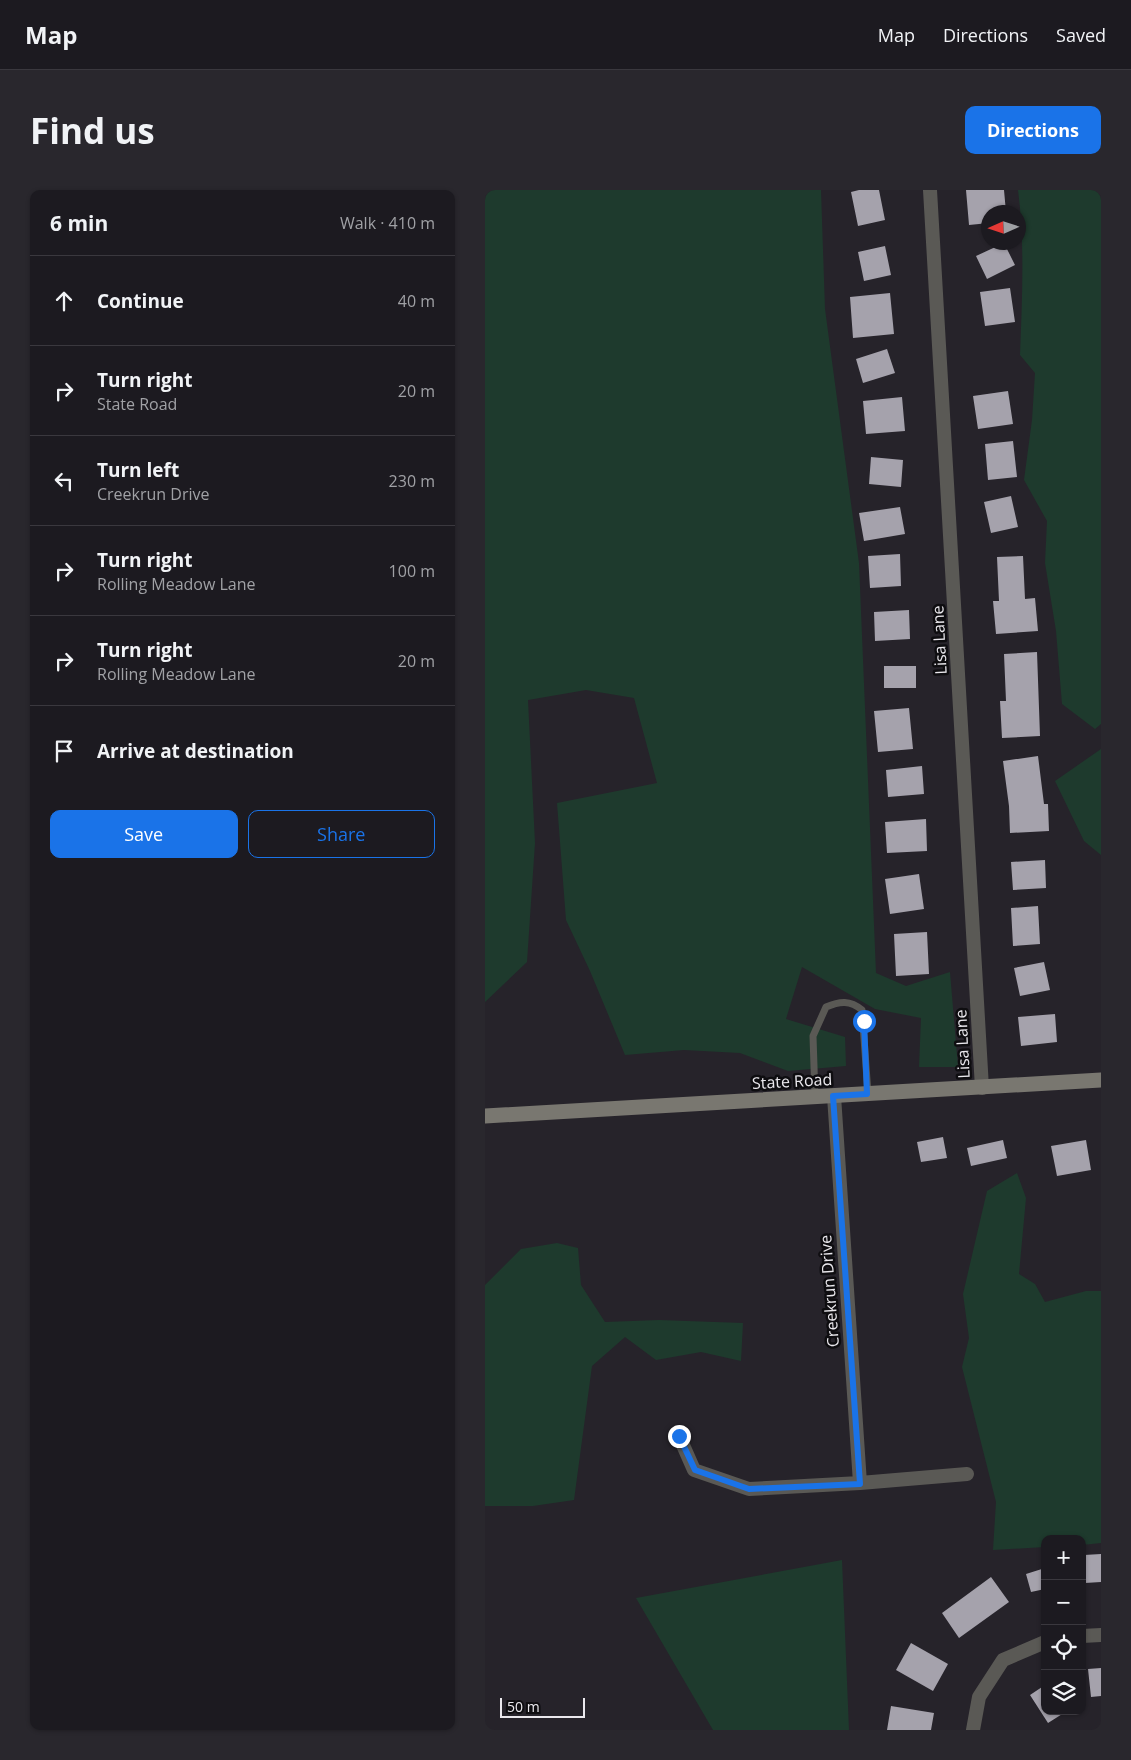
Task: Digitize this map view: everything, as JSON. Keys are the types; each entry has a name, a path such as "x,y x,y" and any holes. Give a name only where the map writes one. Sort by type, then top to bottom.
{"main road":[{"name":"State Road","path":"485,1116 1101,1080"}],"street":[{"name":"Lisa Lane","path":"930,190 982,1088"},
{"name":"Creekrun Drive","path":"833,1096 860,1484"},
{"path":"679,1436 695,1470 749,1489 860,1484 967,1474"},
{"path":"1086,1636 1101,1634"},
{"path":"973,1730 979,1697 1003,1660 1041,1644"}],"lane":[{"path":"815,1096 813,1036 826,1007 837,1002 850,1002 862,1010 867,1094"}],"green space":[{"path":"485,190 821,190 825,309 859,563 876,973 906,986 950,972 958,1067 919,1067 921,1018 875,1009 802,967 786,1019 845,1037 846,1066 788,1071 740,1053 684,1050 625,1055 590,971 566,920 557,803 657,783 634,698 586,690 528,700 535,843 527,962 485,1002"},
{"path":"1018,190 1101,190 1101,724 1095,729 1062,704 1056,631 1045,563 1047,521 1024,480 1032,420 1035,373 1020,355 1022,250 1026,250 1026,205 1020,205"},
{"path":"1101,749 1101,855 1084,841 1055,781"},
{"path":"1017,1173 1026,1198 1019,1274 1035,1284 1045,1302 1086,1291 1101,1291 1101,1543 1086,1545 1086,1535 1041,1535 1041,1547 993,1550 996,1502 962,1367 969,1338 963,1294 987,1191"},
{"path":"557,1243 578,1248 581,1285 605,1322 659,1320 743,1323 741,1361 701,1352 656,1360 625,1337 592,1366 574,1500 533,1506 485,1506 485,1285 521,1249"},
{"path":"842,1560 849,1730 713,1730 636,1598"}],"building":[{"path":"879,190 885,220 858,226 851,192"},
{"path":"966,190 1004,190 1005,205 981,205 981,224 969,225"},
{"path":"885,246 891,275 864,281 858,252"},
{"path":"989,250 1008,250 1015,265 987,279 976,256"},
{"path":"1010,288 1015,322 985,326 980,292"},
{"path":"890,293 894,334 853,338 850,297"},
{"path":"887,349 895,373 863,383 856,359"},
{"path":"1008,391 1013,424 978,429 973,396"},
{"path":"902,397 905,431 866,434 863,401"},
{"path":"1013,441 1017,477 988,480 985,444"},
{"path":"871,457 903,460 901,487 869,484"},
{"path":"1011,496 1018,527 991,533 984,502"},
{"path":"900,507 905,534 864,541 859,513"},
{"path":"900,554 901,586 870,588 868,556"},
{"path":"1023,556 1025,599 1035,598 1038,631 996,634 993,601 999,601 997,557"},
{"path":"909,610 910,639 875,641 874,612"},
{"path":"1037,652 1040,736 1002,738 1000,701 1006,701 1004,654"},
{"path":"884,666 916,666 916,688 884,688"},
{"path":"909,708 913,749 878,752 874,711"},
{"path":"1038,756 1044,804 1048,804 1049,831 1010,833 1009,806 1003,761"},
{"path":"922,766 924,794 888,797 886,770"},
{"path":"926,819 927,851 887,853 885,822"},
{"path":"1045,860 1046,888 1013,890 1011,862"},
{"path":"919,874 924,909 890,914 885,879"},
{"path":"1038,906 1040,944 1013,946 1011,908"},
{"path":"927,932 929,974 896,976 894,934"},
{"path":"1044,962 1050,990 1020,996 1014,968"},
{"path":"1055,1014 1057,1042 1021,1046 1018,1017"},
{"path":"943,1137 947,1158 921,1162 917,1142"},
{"path":"1003,1140 1007,1158 971,1166 967,1148"},
{"path":"1086,1140 1091,1170 1057,1176 1051,1146"},
{"path":"1101,1554 1101,1582 1086,1583 1086,1555"},
{"path":"1041,1569 1041,1590 1031,1592 1026,1574"},
{"path":"991,1577 1009,1602 959,1638 942,1613"},
{"path":"911,1643 948,1664 933,1691 896,1670"},
{"path":"1101,1668 1101,1696 1091,1697 1088,1669"},
{"path":"1041,1688 1041,1712 1030,1695"},
{"path":"891,1706 934,1713 931,1730 887,1730"},
{"path":"1043,1715 1061,1715 1048,1723"}],"route":[{"path":"679,1436 695,1470 749,1489 860,1484 833,1096 867,1094 864,1021"}]}
